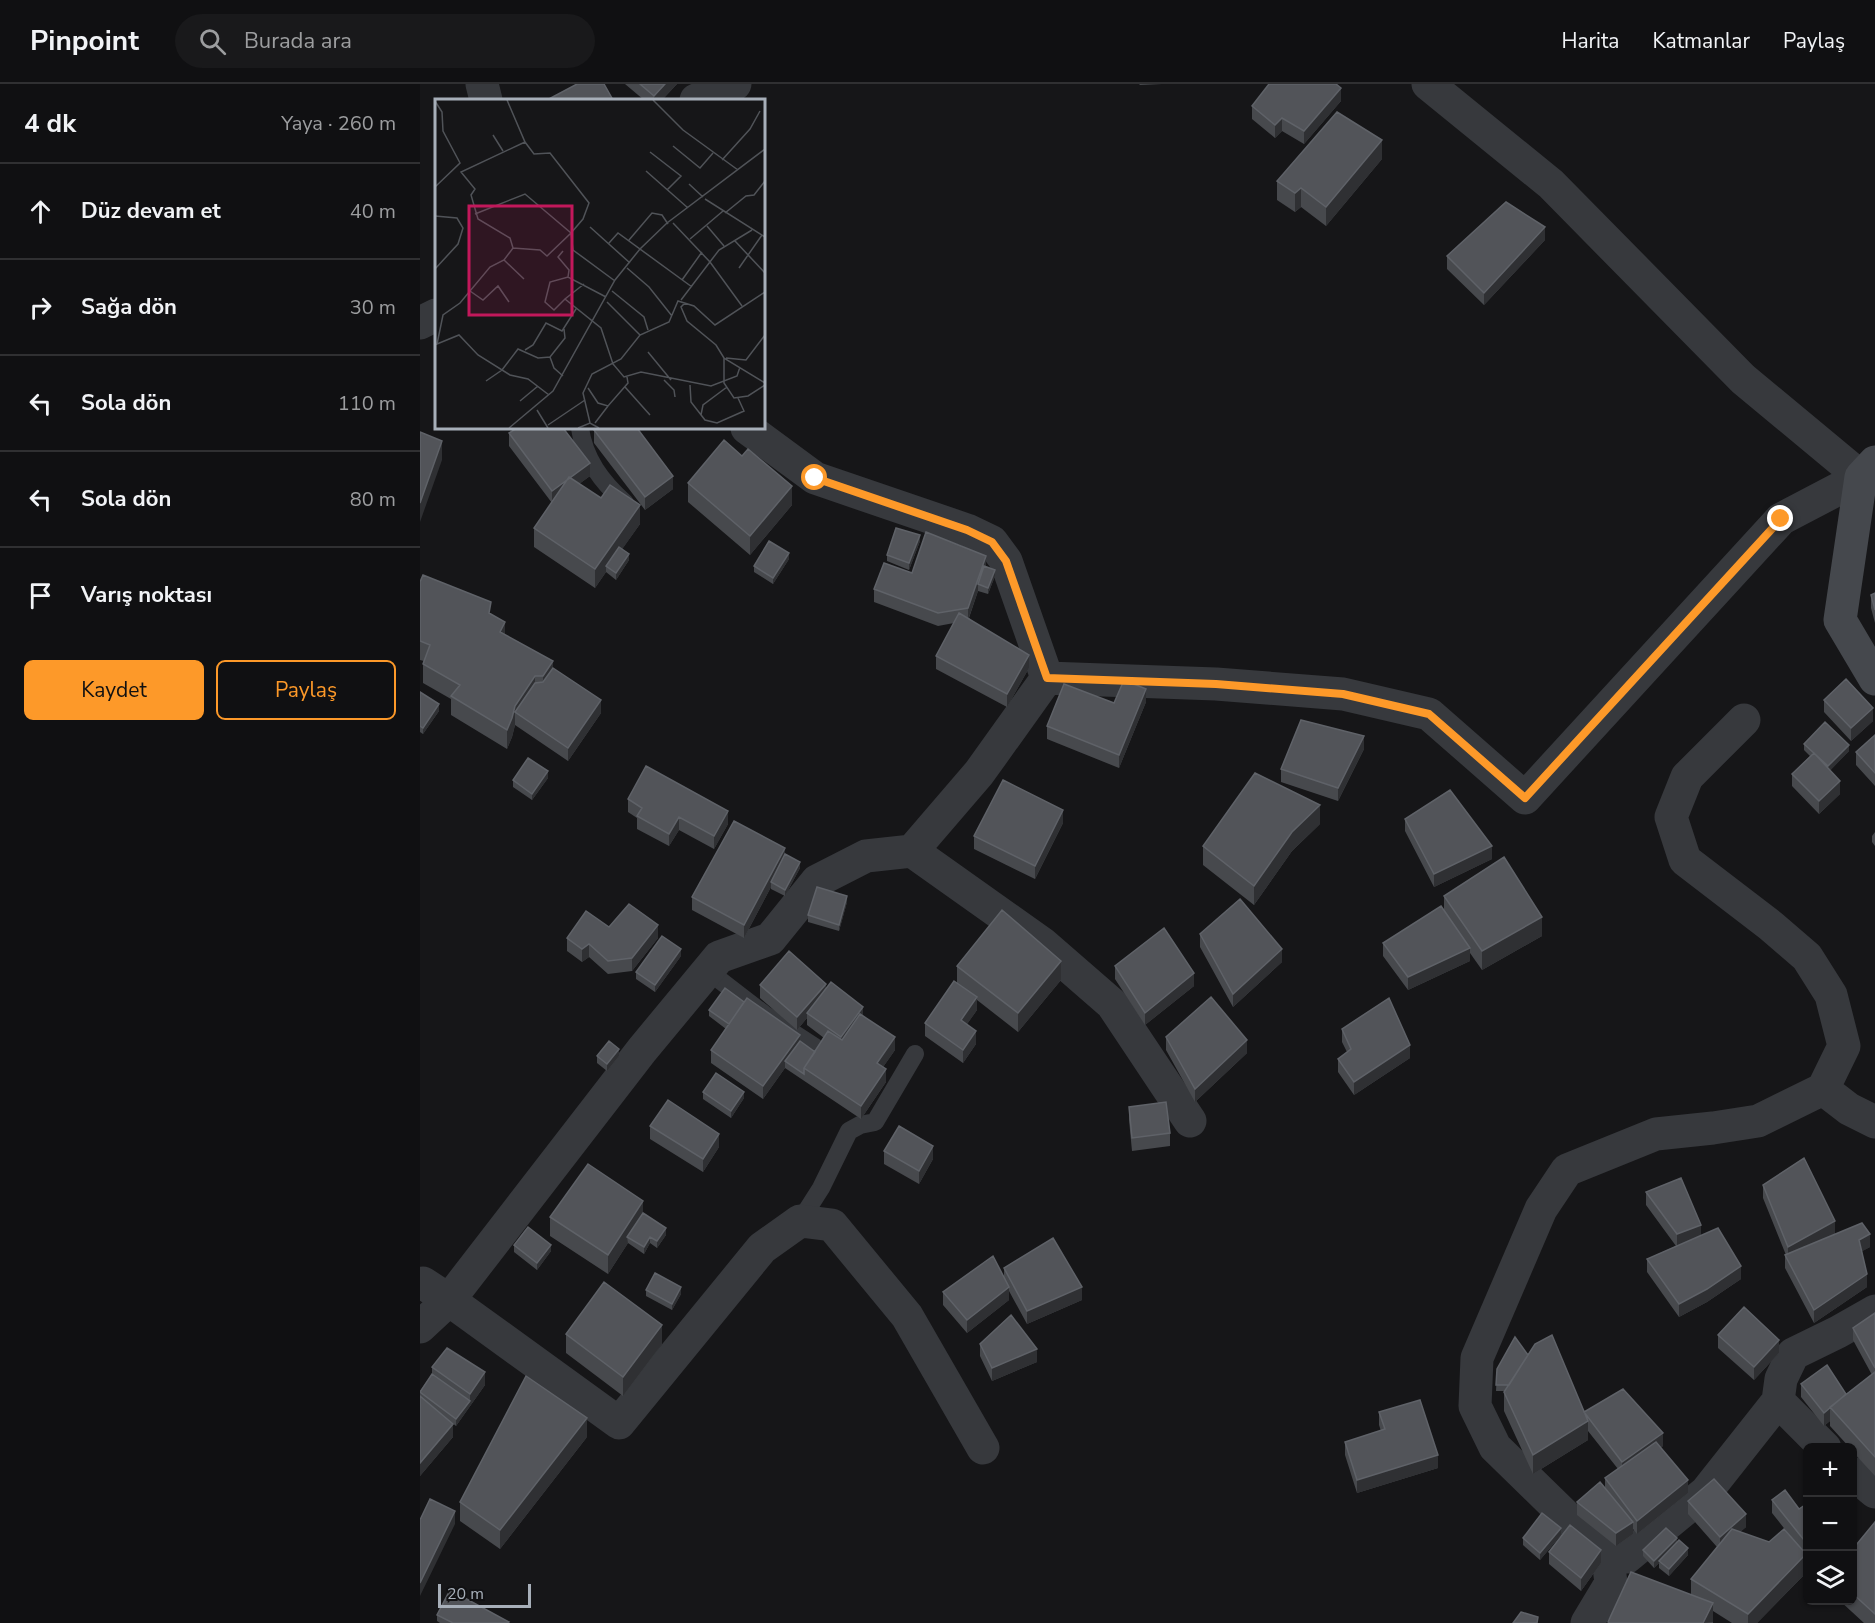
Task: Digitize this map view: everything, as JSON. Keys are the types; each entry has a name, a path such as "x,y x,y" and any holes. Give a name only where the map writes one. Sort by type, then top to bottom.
{"street":[{"path":"482,84 486,99"},
{"path":"698,99 735,84"},
{"path":"1428,84 1551,184 1743,379 1868,470"},
{"path":"420,323 435,316"},
{"path":"748,429 815,478 967,530 992,542 1006,561 1047,678"},
{"path":"1047,678 1216,684 1343,694 1429,714 1525,798 1781,519 1868,470"},
{"path":"1868,470 1840,620 1875,679"},
{"path":"912,851 979,772 1047,678"},
{"path":"1744,720 1686,777 1671,817 1685,860 1771,926 1807,957 1831,995 1844,1046 1823,1089 1758,1121 1656,1134 1567,1170 1541,1209 1477,1358 1475,1406 1495,1447 1574,1524 1607,1551 1627,1557 1706,1492 1778,1401 1781,1379 1793,1354 1875,1311"},
{"path":"420,1327 436,1291 719,957 770,939 817,881 866,856 912,851 1043,944 1112,1004 1190,1121"},
{"path":"1823,1089 1849,1109 1875,1122"},
{"path":"436,1291 619,1423 762,1248 800,1221 832,1225 907,1316 982,1448"},
{"path":"1778,1401 1820,1443"},
{"path":"1857,1477 1875,1492"},
{"path":"1587,1623 1611,1583 1607,1551"}],"lane":[{"path":"580,429 582,445 595,470 612,491 625,502"},
{"path":"708,971 764,1014 815,1047"},
{"path":"800,1221 821,1188 849,1131 860,1125 875,1122 915,1054"}],"building":[{"path":"577,84 604,84 612,99 549,99"},
{"path":"640,84 665,84 654,96"},
{"path":"1269,84 1336,84 1341,88 1304,131 1282,118 1275,125 1252,106"},
{"path":"1337,112 1382,140 1326,207 1301,188 1295,193 1277,181"},
{"path":"1506,202 1545,227 1484,293 1447,256"},
{"path":"515,429 564,429 590,463 552,491 509,433"},
{"path":"638,429 673,476 645,497 594,430"},
{"path":"420,432 442,441 420,503"},
{"path":"724,440 742,456 748,449 792,486 750,536 688,483"},
{"path":"569,477 601,498 610,485 640,505 595,569 534,528"},
{"path":"896,528 920,535 909,563 887,555"},
{"path":"926,532 986,556 968,608 938,613 874,589 884,563 912,573"},
{"path":"769,541 789,553 773,578 754,566"},
{"path":"619,547 629,554 616,573 606,566"},
{"path":"984,566 995,570 988,588 978,584"},
{"path":"423,575 491,602 489,613 505,622 500,632 553,661 543,676 535,676 515,706 507,730 451,696 460,685 423,664 430,645 420,641 420,582"},
{"path":"1875,593 1875,610 1871,595"},
{"path":"959,613 1029,655 1007,694 936,656"},
{"path":"553,668 601,700 568,748 515,712 535,683 543,682"},
{"path":"1846,679 1873,708 1851,728 1824,700"},
{"path":"1124,680 1146,689 1119,755 1047,726 1064,684 1114,703"},
{"path":"420,692 439,704 423,728 420,726"},
{"path":"1301,720 1364,736 1338,788 1281,769"},
{"path":"1825,722 1849,745 1828,766 1804,744"},
{"path":"1875,735 1875,773 1856,752"},
{"path":"1814,753 1840,781 1819,801 1792,774"},
{"path":"528,758 548,771 532,794 513,780"},
{"path":"646,766 728,811 714,836 679,817 669,834 637,816 642,808 628,799"},
{"path":"1255,773 1320,805 1292,832 1254,886 1203,846"},
{"path":"1003,780 1063,810 1035,866 974,836"},
{"path":"1450,790 1492,846 1434,874 1405,819"},
{"path":"734,821 785,848 744,925 692,897"},
{"path":"785,854 800,862 785,890 771,882"},
{"path":"1504,857 1542,917 1482,951 1444,896"},
{"path":"817,887 847,896 839,925 808,915"},
{"path":"1240,899 1282,949 1233,994 1200,934"},
{"path":"629,904 658,925 632,958 608,961 589,944 582,949 567,938 586,911 609,927"},
{"path":"1441,906 1470,948 1408,977 1383,943"},
{"path":"1002,910 1061,961 1018,1013 957,966"},
{"path":"1164,928 1194,973 1145,1013 1115,966"},
{"path":"662,936 681,949 655,985 636,972"},
{"path":"789,951 826,984 797,1017 760,985"},
{"path":"954,981 977,997 961,1020 976,1031 963,1050 925,1023"},
{"path":"831,982 863,1007 841,1037 807,1013"},
{"path":"725,988 744,1002 729,1024 709,1010"},
{"path":"1211,997 1247,1040 1195,1089 1166,1037"},
{"path":"747,998 800,1035 763,1086 711,1050"},
{"path":"1389,998 1410,1045 1354,1082 1338,1059 1351,1049 1342,1029"},
{"path":"860,1014 895,1037 877,1063 886,1069 861,1106 804,1068 828,1031 842,1040"},
{"path":"609,1041 619,1049 607,1064 597,1056"},
{"path":"800,1041 815,1052 804,1068 804,1074 785,1061"},
{"path":"716,1073 744,1092 731,1111 703,1092"},
{"path":"668,1100 719,1134 703,1159 650,1126"},
{"path":"1166,1102 1170,1133 1132,1138 1129,1107"},
{"path":"899,1126 933,1146 919,1171 884,1151"},
{"path":"1804,1158 1835,1221 1788,1247 1763,1185"},
{"path":"588,1164 643,1201 608,1255 550,1217"},
{"path":"1681,1178 1701,1225 1677,1234 1646,1192"},
{"path":"643,1213 666,1228 657,1241 650,1237 644,1247 627,1237"},
{"path":"1862,1223 1870,1234 1859,1240 1867,1274 1814,1310 1785,1255"},
{"path":"528,1227 551,1245 537,1263 514,1245"},
{"path":"1718,1228 1741,1266 1707,1289 1679,1304 1647,1259"},
{"path":"1053,1238 1082,1287 1027,1311 1004,1268"},
{"path":"993,1256 1009,1287 967,1320 943,1292"},
{"path":"655,1273 681,1287 672,1304 646,1290"},
{"path":"604,1282 662,1325 623,1377 566,1334"},
{"path":"1744,1307 1779,1340 1754,1367 1718,1335"},
{"path":"1875,1313 1875,1368 1853,1328"},
{"path":"1011,1315 1037,1349 992,1368 980,1344"},
{"path":"1552,1335 1588,1421 1533,1455 1504,1392 1535,1344"},
{"path":"1515,1337 1528,1355 1509,1385 1496,1385 1497,1369"},
{"path":"447,1348 485,1372 470,1394 432,1367"},
{"path":"1827,1365 1846,1394 1824,1413 1801,1384"},
{"path":"1875,1372 1875,1457 1830,1407"},
{"path":"432,1374 470,1401 456,1419 420,1392"},
{"path":"526,1376 587,1418 500,1530 460,1502"},
{"path":"1623,1389 1663,1433 1622,1462 1584,1412"},
{"path":"420,1396 453,1424 420,1463"},
{"path":"1420,1400 1438,1455 1357,1480 1345,1442 1385,1429 1379,1412"},
{"path":"1656,1442 1688,1480 1637,1521 1605,1478"},
{"path":"1714,1479 1746,1514 1720,1537 1688,1501"},
{"path":"1600,1482 1633,1522 1616,1533 1577,1502"},
{"path":"1785,1490 1799,1509 1803,1506 1803,1539 1772,1500"},
{"path":"430,1499 455,1511 420,1583 420,1520"},
{"path":"1542,1513 1561,1528 1540,1553 1523,1538"},
{"path":"1875,1522 1875,1614 1857,1598 1857,1544"},
{"path":"1570,1525 1601,1550 1581,1578 1549,1552"},
{"path":"1666,1528 1677,1538 1654,1561 1643,1550"},
{"path":"1732,1529 1769,1542 1784,1529 1803,1551 1803,1557 1748,1614 1691,1579"},
{"path":"1679,1540 1688,1548 1669,1569 1659,1561"},
{"path":"1631,1572 1713,1603 1703,1623 1608,1622"},
{"path":"450,1590 509,1622 453,1623 437,1615"},
{"path":"1521,1612 1538,1617 1537,1623 1513,1623"}],"route":[{"path":"815,478 967,530 992,542 1006,561 1047,678 1216,684 1343,694 1429,714 1525,798 1781,519"}]}
